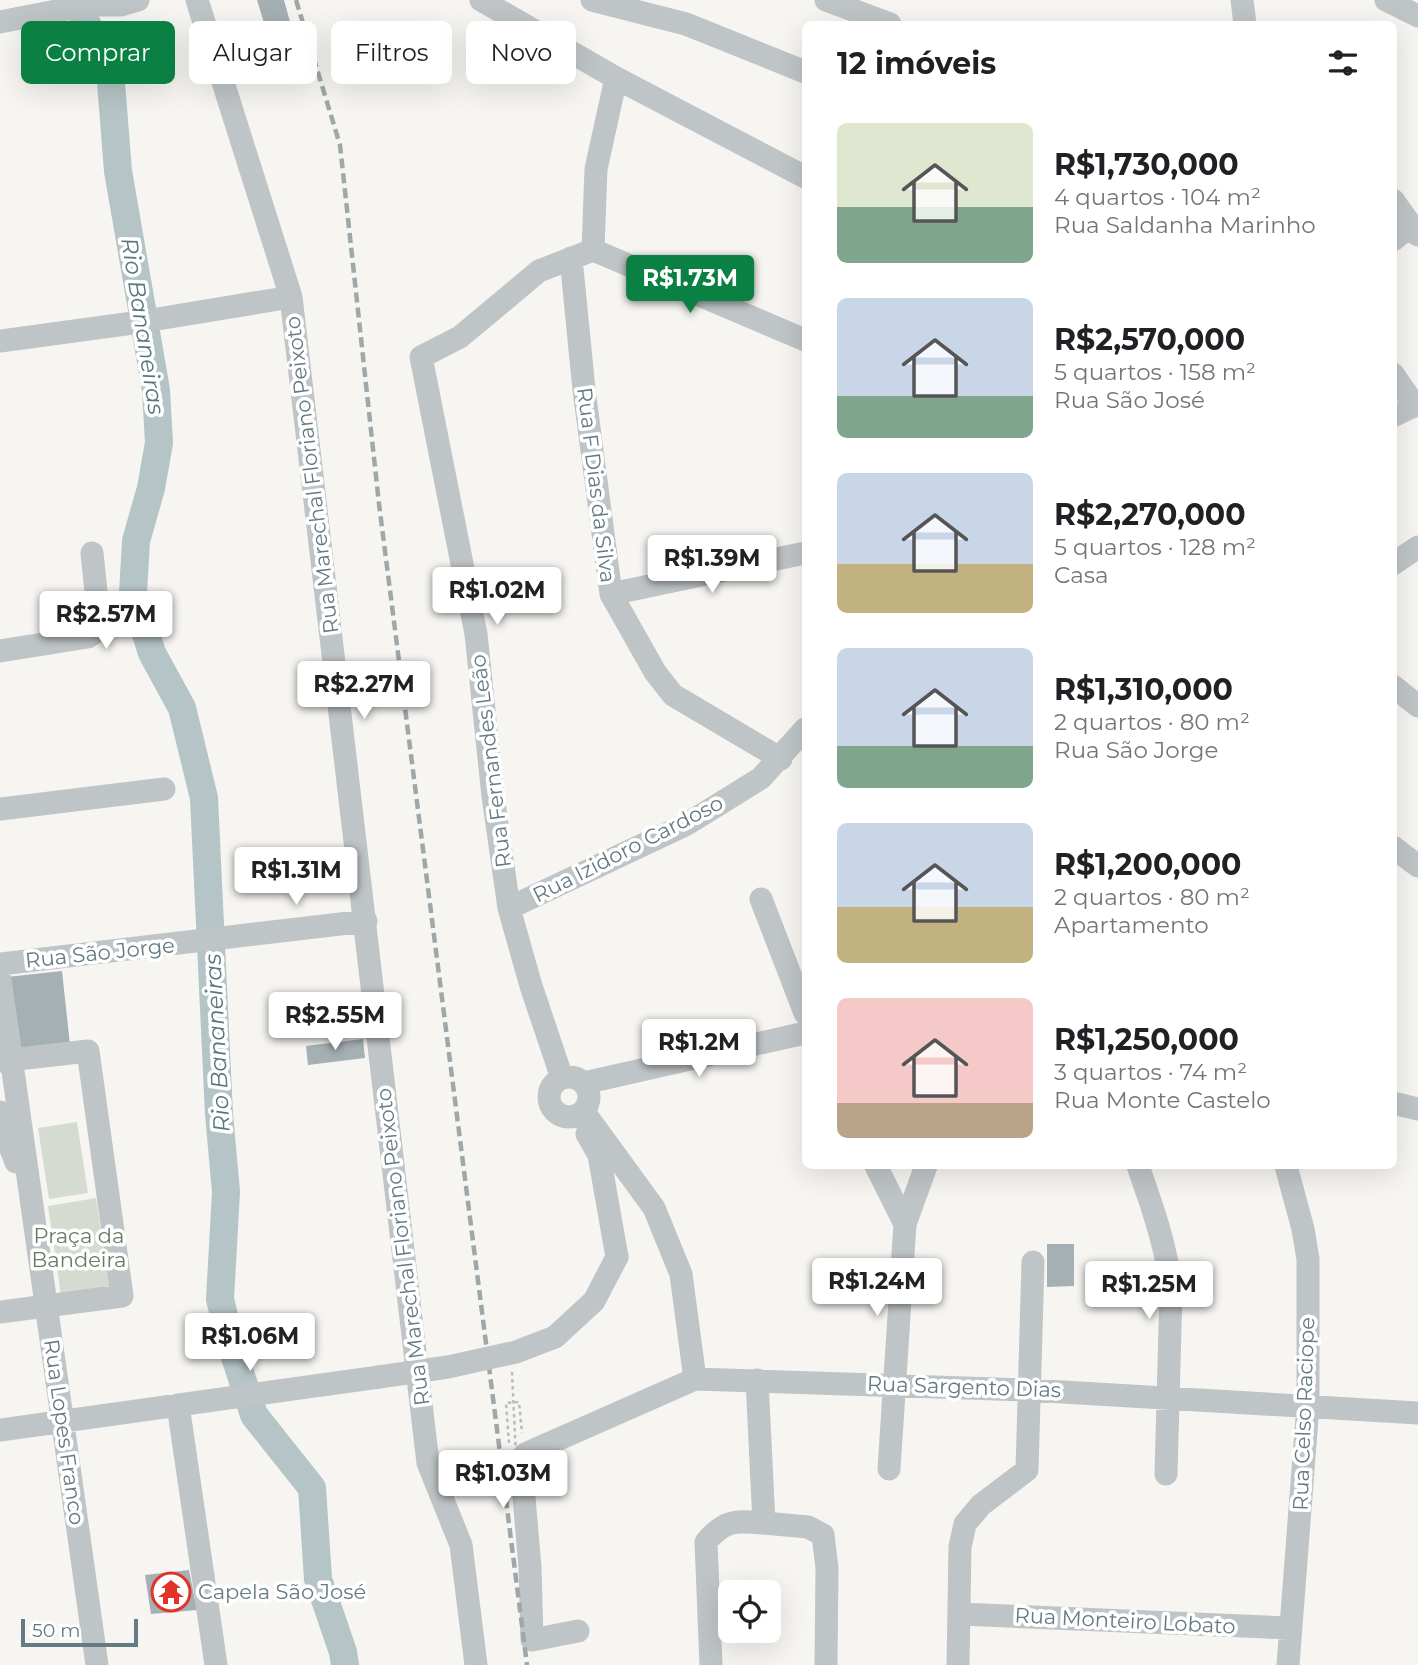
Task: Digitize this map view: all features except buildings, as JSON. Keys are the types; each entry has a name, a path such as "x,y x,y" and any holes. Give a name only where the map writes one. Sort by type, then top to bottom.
{"street":[{"path":"0,22 87,5 121,5 138,0"},
{"name":"Rua Marechal Floriano Peixoto","path":"197,0 291,297 428,1463 461,1545 477,1665"},
{"path":"481,0 616,78 802,175"},
{"path":"592,0 686,24 802,71"},
{"path":"826,0 882,21"},
{"path":"1242,0 1245,21"},
{"path":"1386,0 1418,16"},
{"path":"593,250 596,169 616,78"},
{"path":"1397,205 1415,230 1397,238"},
{"path":"571,258 593,250 802,339"},
{"name":"Rua Fernandes Leão","path":"562,1078 531,986 509,908 493,796 476,634 421,357 460,337 539,271 571,258"},
{"name":"Rua F Dias da Silva","path":"571,258 584,390 611,594 655,672 673,695 780,759"},
{"path":"0,341 291,297"},
{"path":"1397,379 1417,405 1397,414"},
{"path":"1397,561 1418,547"},
{"path":"0,651 88,637 97,631 99,621 92,553"},
{"path":"611,594 802,553"},
{"path":"1397,690 1418,706"},
{"name":"Rua Izidoro Cardoso","path":"509,908 687,824 761,778 802,733"},
{"path":"0,809 164,789"},
{"path":"1397,850 1418,866"},
{"path":"761,899 802,1005"},
{"name":"Rua São Jorge","path":"0,964 366,921"},
{"path":"0,978 6,1060 30,1199"},
{"path":"584,1083 802,1034"},
{"path":"0,1312 122,1296 88,1051 6,1060"},
{"path":"562,1078 578,1078 584,1083 590,1097 589,1105 581,1114 561,1116 550,1105 550,1089 562,1078"},
{"path":"1397,1103 1418,1109"},
{"path":"0,1112 7,1139 30,1199"},
{"path":"581,1114 654,1208 681,1274 695,1379"},
{"path":"0,1430 449,1367 516,1352 555,1337 594,1301 617,1258 599,1155 581,1114"},
{"path":"878,1169 905,1224"},
{"path":"889,1469 905,1224 925,1169"},
{"path":"1139,1169 1169,1266 1171,1291 1166,1474"},
{"name":"Rua Celso Raciope","path":"1287,1169 1308,1259 1308,1405 1288,1665"},
{"name":"Rua Lopes Franco","path":"30,1199 97,1665"},
{"path":"958,1665 960,1547 965,1524 981,1506 1027,1470 1032,1262"},
{"name":"Rua Sargento Dias","path":"515,1452 695,1379 1029,1390 1418,1413"},
{"path":"757,1380 764,1523"},
{"path":"178,1405 216,1665"},
{"path":"515,1452 523,1486 530,1567 532,1640 578,1631"},
{"path":"711,1665 706,1542 718,1528 740,1521 808,1527 823,1535 827,1568 826,1665"},
{"name":"Rua Monteiro Lobato","path":"960,1614 1289,1628"}],"path":[{"path":"512,1370 515,1452"},
{"path":"519,1402 515,1452 506,1403 519,1402"}],"green space":[{"path":"77,1122 88,1193 49,1199 38,1128"},
{"name":"Praça da Bandeira","path":"96,1198 110,1291 61,1295 48,1206"}],"waterway":[{"name":"Rio Bananeiras","path":"75,0 110,70 118,171 156,390 159,443 151,488 136,541 133,593 152,653 182,708 204,798 219,1114 226,1192 220,1299 231,1345 254,1415 312,1488 318,1579 345,1665"}],"railway":[{"path":"296,0 340,145 379,504 527,1665"}],"place":[{"name":"Capela São José","path":"171,1592"}]}
